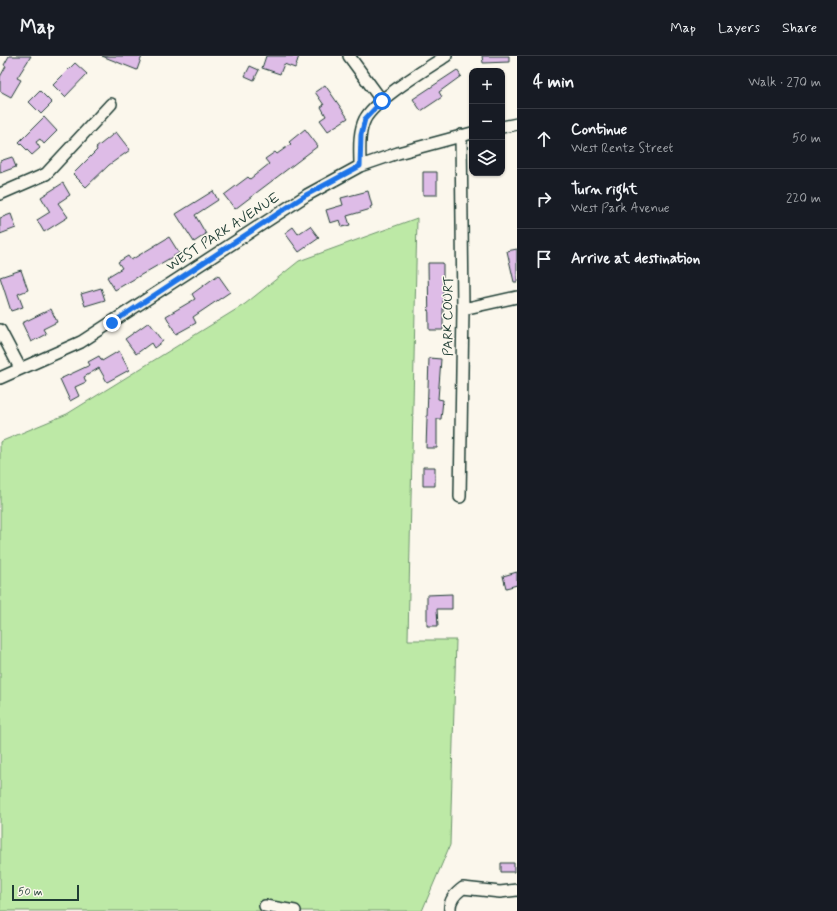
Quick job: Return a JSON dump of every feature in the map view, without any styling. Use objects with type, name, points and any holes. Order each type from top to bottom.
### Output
[{"type":"street","points":[[349,56],[382,101]]},
{"type":"street","points":[[360,166],[361,135],[365,119],[382,101],[446,56]]},
{"type":"street","points":[[0,194],[46,174],[111,104]]},
{"type":"street","points":[[505,126],[517,124]]},
{"type":"street","name":"WEST PARK AVENUE","points":[[0,378],[81,342],[306,195],[360,166],[467,134]]},
{"type":"street","name":"PARK COURT","points":[[460,497],[467,134]]},
{"type":"street","points":[[464,309],[517,297]]},
{"type":"street","points":[[0,330],[20,368]]},
{"type":"street","points":[[450,911],[449,905],[455,893],[463,888],[500,892],[517,890]]},
{"type":"street","points":[[265,906],[295,911]]},
{"type":"green space","points":[[417,218],[408,640],[456,640],[450,845],[422,911],[0,911],[0,442],[67,414],[245,304],[299,261]]},
{"type":"building","points":[[9,56],[31,56],[17,78],[21,80],[11,97],[0,91],[0,77]]},
{"type":"building","points":[[102,56],[142,56],[137,70]]},
{"type":"building","points":[[266,56],[299,56],[295,68],[284,64],[280,74],[262,68]]},
{"type":"building","points":[[482,56],[509,56],[509,62],[483,63]]},
{"type":"building","points":[[75,63],[87,74],[65,97],[53,85]]},
{"type":"building","points":[[250,66],[259,70],[254,80],[245,76]]},
{"type":"building","points":[[457,70],[461,76],[439,92],[442,97],[421,111],[413,99]]},
{"type":"building","points":[[325,85],[348,118],[328,131],[320,120],[326,116],[321,107],[324,105],[315,92]]},
{"type":"building","points":[[40,91],[52,103],[41,114],[29,102]]},
{"type":"building","points":[[44,117],[57,131],[44,144],[40,139],[36,142],[40,148],[32,155],[19,142]]},
{"type":"building","points":[[305,129],[318,146],[235,209],[224,195],[248,177],[250,179],[269,164],[265,159],[275,152],[277,154],[291,144],[289,142]]},
{"type":"building","points":[[116,132],[130,150],[109,165],[86,187],[73,174],[97,150],[96,148]]},
{"type":"building","points":[[12,157],[16,167],[0,173],[0,161]]},
{"type":"building","points":[[423,172],[437,172],[437,195],[423,195]]},
{"type":"building","points":[[63,183],[70,195],[58,203],[68,217],[44,232],[37,220],[50,212],[41,197]]},
{"type":"building","points":[[213,191],[218,200],[195,215],[206,234],[194,242],[176,214]]},
{"type":"building","points":[[368,191],[372,206],[370,207],[371,209],[347,216],[350,225],[342,227],[340,220],[330,223],[326,210],[343,205],[341,198]]},
{"type":"building","points":[[11,214],[16,228],[0,234],[0,218]]},
{"type":"building","points":[[310,226],[319,238],[299,252],[285,233],[293,227],[298,234]]},
{"type":"building","points":[[169,237],[179,253],[115,290],[107,277],[122,268],[118,262],[128,256],[131,260]]},
{"type":"building","points":[[517,249],[517,282],[514,282],[507,251]]},
{"type":"building","points":[[428,263],[443,263],[443,330],[429,330]]},
{"type":"building","points":[[21,270],[28,290],[18,294],[23,307],[11,311],[0,277]]},
{"type":"building","points":[[218,275],[230,292],[193,317],[196,323],[176,334],[166,316],[195,299],[192,294]]},
{"type":"building","points":[[101,288],[105,300],[85,306],[81,294]]},
{"type":"building","points":[[51,309],[57,322],[43,329],[46,334],[31,342],[22,323]]},
{"type":"building","points":[[149,322],[163,341],[154,348],[151,343],[136,354],[125,339]]},
{"type":"building","points":[[119,351],[129,370],[107,382],[99,368],[84,377],[86,382],[75,387],[79,396],[70,401],[60,379],[90,365],[88,362],[99,356],[102,361]]},
{"type":"building","points":[[429,358],[441,359],[438,399],[443,400],[441,419],[437,419],[437,448],[426,448]]},
{"type":"building","points":[[423,467],[435,467],[435,486],[423,486]]},
{"type":"building","points":[[517,572],[517,585],[506,588],[503,576]]},
{"type":"building","points":[[452,594],[452,609],[437,609],[438,626],[427,626],[427,595]]},
{"type":"building","points":[[501,863],[514,863],[514,872],[501,872]]},
{"type":"route","points":[[112,323],[306,195],[360,166],[361,135],[365,119],[382,101]]}]
